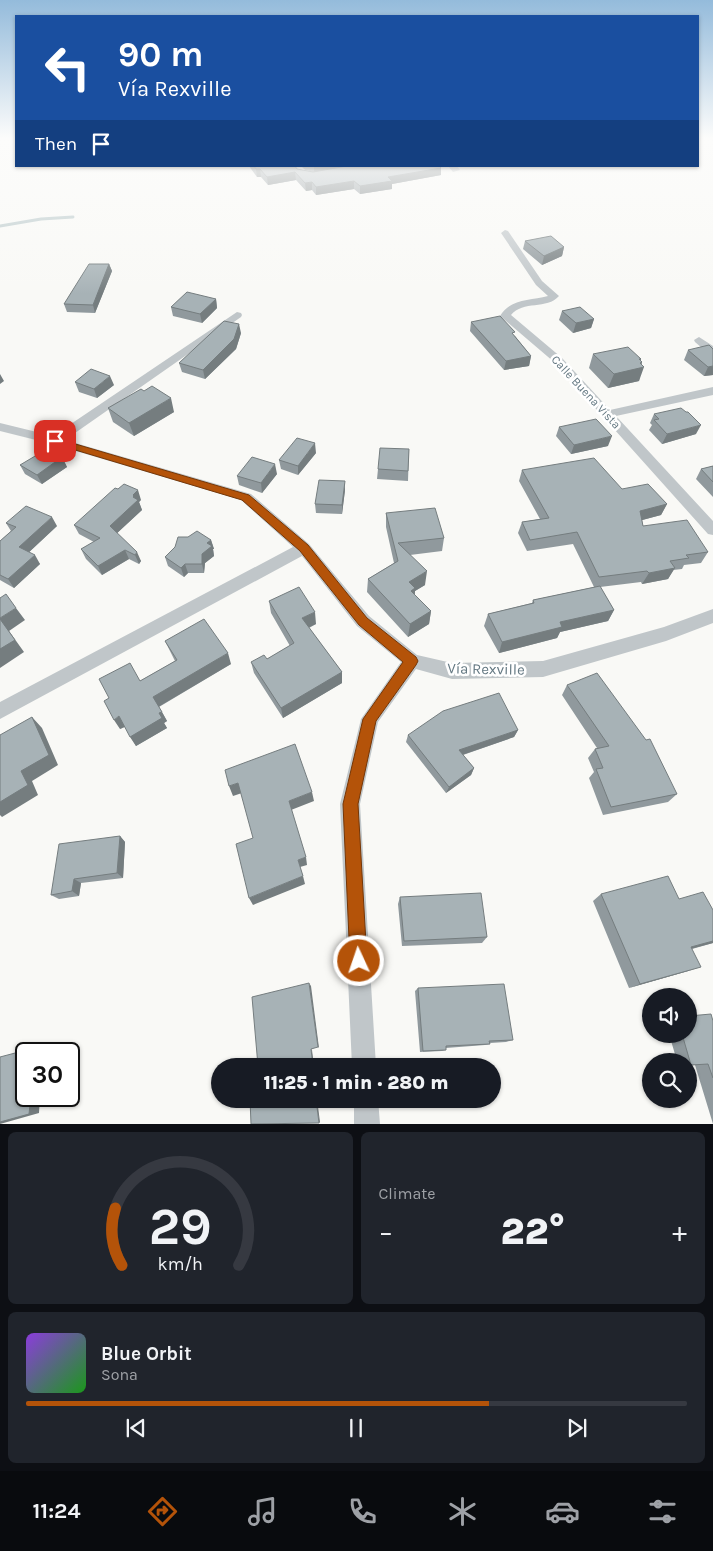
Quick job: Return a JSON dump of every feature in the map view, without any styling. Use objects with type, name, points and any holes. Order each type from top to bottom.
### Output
[{"type":"street","name":"Calle Buena Vista","points":[[505,233],[540,283],[554,296],[550,299],[515,306],[507,311],[505,316],[558,360],[713,530]]},
{"type":"street","points":[[55,441],[237,315]]},
{"type":"street","points":[[699,340],[713,352]]},
{"type":"street","points":[[607,414],[713,391]]},
{"type":"street","name":"Vía Rexville","points":[[0,427],[55,441],[246,497],[304,548],[363,621],[412,661],[452,671],[543,670],[666,634],[713,616]]},
{"type":"street","points":[[0,711],[304,548]]},
{"type":"street","points":[[364,1058],[350,804],[370,719],[412,661]]},
{"type":"street","points":[[366,1108],[367,1124]]},
{"type":"building","points":[[551,236],[564,247],[544,256],[525,241]]},
{"type":"building","points":[[89,264],[109,264],[93,305],[64,304]]},
{"type":"building","points":[[187,292],[216,299],[200,314],[171,307]]},
{"type":"building","points":[[580,307],[594,319],[576,323],[562,311]]},
{"type":"building","points":[[500,316],[515,332],[512,333],[531,356],[506,361],[471,322]]},
{"type":"building","points":[[224,321],[239,324],[234,339],[203,370],[179,363]]},
{"type":"building","points":[[709,345],[713,349],[713,366],[708,367],[688,350]]},
{"type":"building","points":[[628,347],[641,359],[639,359],[642,362],[640,363],[644,367],[614,374],[593,354]]},
{"type":"building","points":[[91,369],[110,376],[94,389],[75,382]]},
{"type":"building","points":[[152,386],[171,398],[129,423],[108,408],[141,389],[144,391]]},
{"type":"building","points":[[681,408],[701,425],[667,434],[654,420],[659,419],[654,414]]},
{"type":"building","points":[[596,419],[612,436],[574,445],[559,427]]},
{"type":"building","points":[[297,438],[315,443],[298,466],[279,460]]},
{"type":"building","points":[[380,448],[409,449],[408,471],[378,469]]},
{"type":"building","points":[[47,449],[62,457],[37,475],[20,465]]},
{"type":"building","points":[[252,457],[275,464],[261,483],[237,476]]},
{"type":"building","points":[[594,458],[622,489],[648,484],[667,504],[640,511],[643,526],[687,520],[708,552],[686,555],[689,558],[670,561],[675,568],[649,573],[647,571],[599,577],[577,532],[530,540],[522,522],[549,518],[522,470]]},
{"type":"building","points":[[713,466],[713,482],[701,469]]},
{"type":"building","points":[[319,480],[345,481],[342,505],[315,504]]},
{"type":"building","points":[[124,484],[138,490],[133,497],[138,500],[110,526],[137,552],[135,555],[125,550],[98,566],[81,549],[100,538],[74,525],[115,488],[118,489]]},
{"type":"building","points":[[26,506],[52,517],[19,547],[35,555],[8,579],[0,575],[0,541],[16,527],[6,523]]},
{"type":"building","points":[[435,508],[444,538],[398,543],[427,571],[409,582],[415,588],[411,591],[431,611],[410,624],[368,579],[398,561],[386,513]]},
{"type":"building","points":[[197,531],[211,540],[207,543],[212,546],[202,554],[202,564],[185,564],[181,568],[165,557],[175,547],[178,537],[188,537]]},
{"type":"building","points":[[600,586],[614,610],[560,622],[562,627],[502,642],[488,614],[534,603],[533,600]]},
{"type":"building","points":[[299,587],[315,612],[302,618],[342,672],[281,708],[251,662],[264,655],[267,659],[294,643],[269,601]]},
{"type":"building","points":[[6,594],[16,608],[0,618],[0,598]]},
{"type":"building","points":[[0,619],[15,640],[0,649]]},
{"type":"building","points":[[204,619],[228,653],[153,697],[162,712],[159,713],[162,718],[130,737],[119,716],[114,720],[104,701],[109,698],[99,679],[130,663],[140,681],[177,660],[165,641]]},
{"type":"building","points":[[597,673],[646,740],[650,739],[677,794],[611,807],[596,769],[603,768],[595,749],[609,746],[567,685]]},
{"type":"building","points":[[499,693],[518,730],[459,750],[474,768],[449,787],[408,735],[443,711]]},
{"type":"building","points":[[32,717],[49,755],[21,771],[28,785],[0,802],[0,735]]},
{"type":"building","points":[[295,744],[312,792],[289,801],[306,857],[298,860],[303,876],[249,898],[236,844],[253,838],[238,783],[229,786],[225,770]]},
{"type":"building","points":[[120,836],[117,873],[74,879],[72,891],[51,895],[59,844]]},
{"type":"building","points":[[668,876],[679,899],[703,892],[713,910],[713,941],[691,947],[701,967],[640,984],[601,894]]},
{"type":"building","points":[[481,893],[487,937],[404,941],[400,897]]},
{"type":"building","points":[[309,983],[318,1047],[311,1049],[312,1058],[257,1058],[252,997]]},
{"type":"building","points":[[504,984],[513,1040],[489,1041],[490,1044],[446,1046],[446,1050],[423,1051],[418,988]]},
{"type":"building","points":[[711,1014],[713,1021],[713,1078],[708,1064],[697,1065],[697,1053],[688,1053],[685,1043],[697,1043],[697,1015]]},
{"type":"building","points":[[15,1053],[15,1107],[30,1107],[29,1114],[0,1122],[0,1057]]},
{"type":"building","points":[[250,1108],[317,1108],[319,1123],[251,1124]]},
{"type":"waterway","points":[[0,226],[41,219],[73,217]]},
{"type":"route","points":[[55,441],[246,497],[304,548],[363,621],[412,661],[370,719],[350,804],[359,961]]}]
